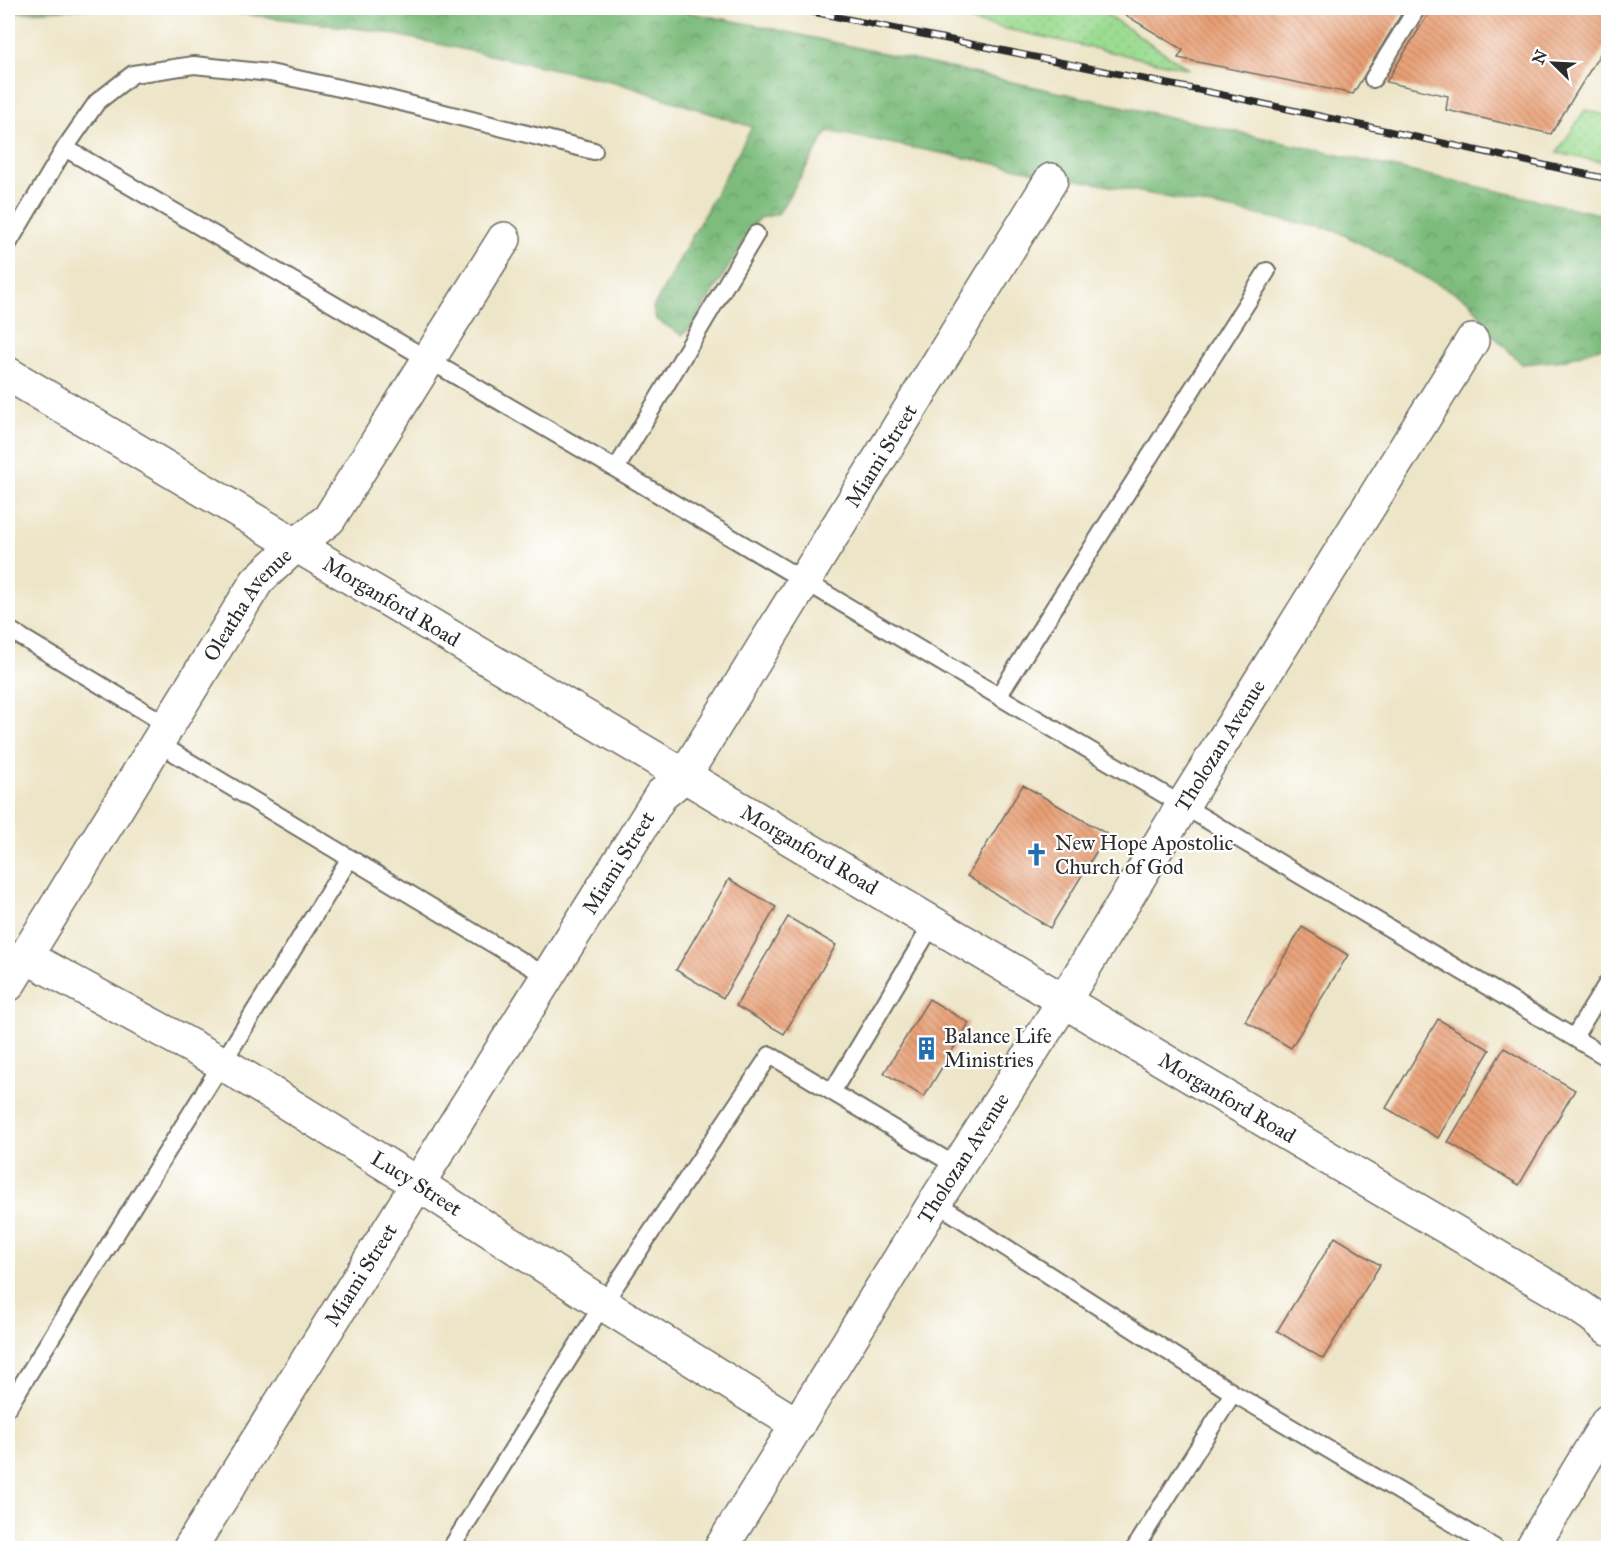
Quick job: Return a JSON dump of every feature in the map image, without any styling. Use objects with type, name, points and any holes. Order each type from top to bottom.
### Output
[{"type":"street","name":"Miami Street","points":[[190,1548],[661,795],[684,776],[1051,180]]},
{"type":"street","name":"Oleatha Avenue","points":[[8,985],[257,581],[328,519],[504,239]]},
{"type":"street","name":"Tholozan Avenue","points":[[721,1548],[935,1202],[1064,1001],[1183,805],[1472,341]]},
{"type":"street","name":"Morganford Road","points":[[8,374],[1559,1293],[1608,1328]]},
{"type":"street","name":"Lucy Street","points":[[26,956],[222,1063],[418,1184],[603,1304],[798,1425]]},
{"type":"street","points":[[1532,1548],[1608,1421]]},
{"type":"lane","points":[[1373,79],[1417,8]]},
{"type":"lane","points":[[8,244],[65,148],[97,102],[134,74],[194,65],[270,73],[381,97],[594,151]]},
{"type":"lane","points":[[65,148],[616,469],[1608,1058]]},
{"type":"lane","points":[[616,469],[756,234]]},
{"type":"lane","points":[[999,695],[1267,271]]},
{"type":"lane","points":[[8,629],[350,858],[548,977]]},
{"type":"lane","points":[[8,1407],[350,858]]},
{"type":"lane","points":[[832,1092],[933,923]]},
{"type":"lane","points":[[1574,1037],[1608,982]]},
{"type":"lane","points":[[451,1548],[603,1304],[770,1055],[958,1167]]},
{"type":"lane","points":[[935,1202],[1233,1393],[1496,1548]]},
{"type":"lane","points":[[1135,1548],[1233,1393]]},
{"type":"green space","points":[[8,8],[98,8],[8,13]]},
{"type":"green space","points":[[195,8],[666,8],[760,26],[1608,216],[1608,345],[1563,360],[1522,364],[1492,334],[1470,301],[1335,230],[828,131],[778,214],[759,218],[691,327],[682,335],[656,319],[653,308],[752,127],[615,82],[378,31]]},
{"type":"green space","points":[[909,8],[992,8],[988,12],[957,18]]},
{"type":"green space","points":[[992,8],[1097,8],[1189,69],[957,18],[988,12]]},
{"type":"green space","points":[[1585,110],[1608,116],[1608,163],[1557,153]]},
{"type":"building","points":[[1114,8],[1405,8],[1353,94],[1178,58],[1183,50]]},
{"type":"building","points":[[1432,8],[1608,8],[1608,41],[1551,134],[1446,110],[1448,96],[1386,82]]},
{"type":"building","name":"New Hope Apostolic Church of God","points":[[1023,785],[1107,834],[1050,928],[967,876]]},
{"type":"building","points":[[729,879],[776,907],[723,998],[676,970]]},
{"type":"building","points":[[788,917],[836,945],[784,1034],[736,1006]]},
{"type":"building","points":[[1302,927],[1348,955],[1291,1048],[1245,1021]]},
{"type":"building","name":"Balance Life Ministries","points":[[929,999],[969,1023],[924,1097],[884,1073]]},
{"type":"building","points":[[1438,1019],[1490,1050],[1438,1138],[1386,1108]]},
{"type":"building","points":[[1504,1048],[1575,1090],[1519,1185],[1448,1142]]},
{"type":"building","points":[[1335,1237],[1380,1265],[1323,1359],[1277,1331]]},
{"type":"railway","points":[[793,8],[1228,96],[1608,179]]},
{"type":"place","name":"New Hope Apostolic Church of God","points":[[1037,855]]},
{"type":"place","name":"Balance Life Ministries","points":[[926,1048]]}]
